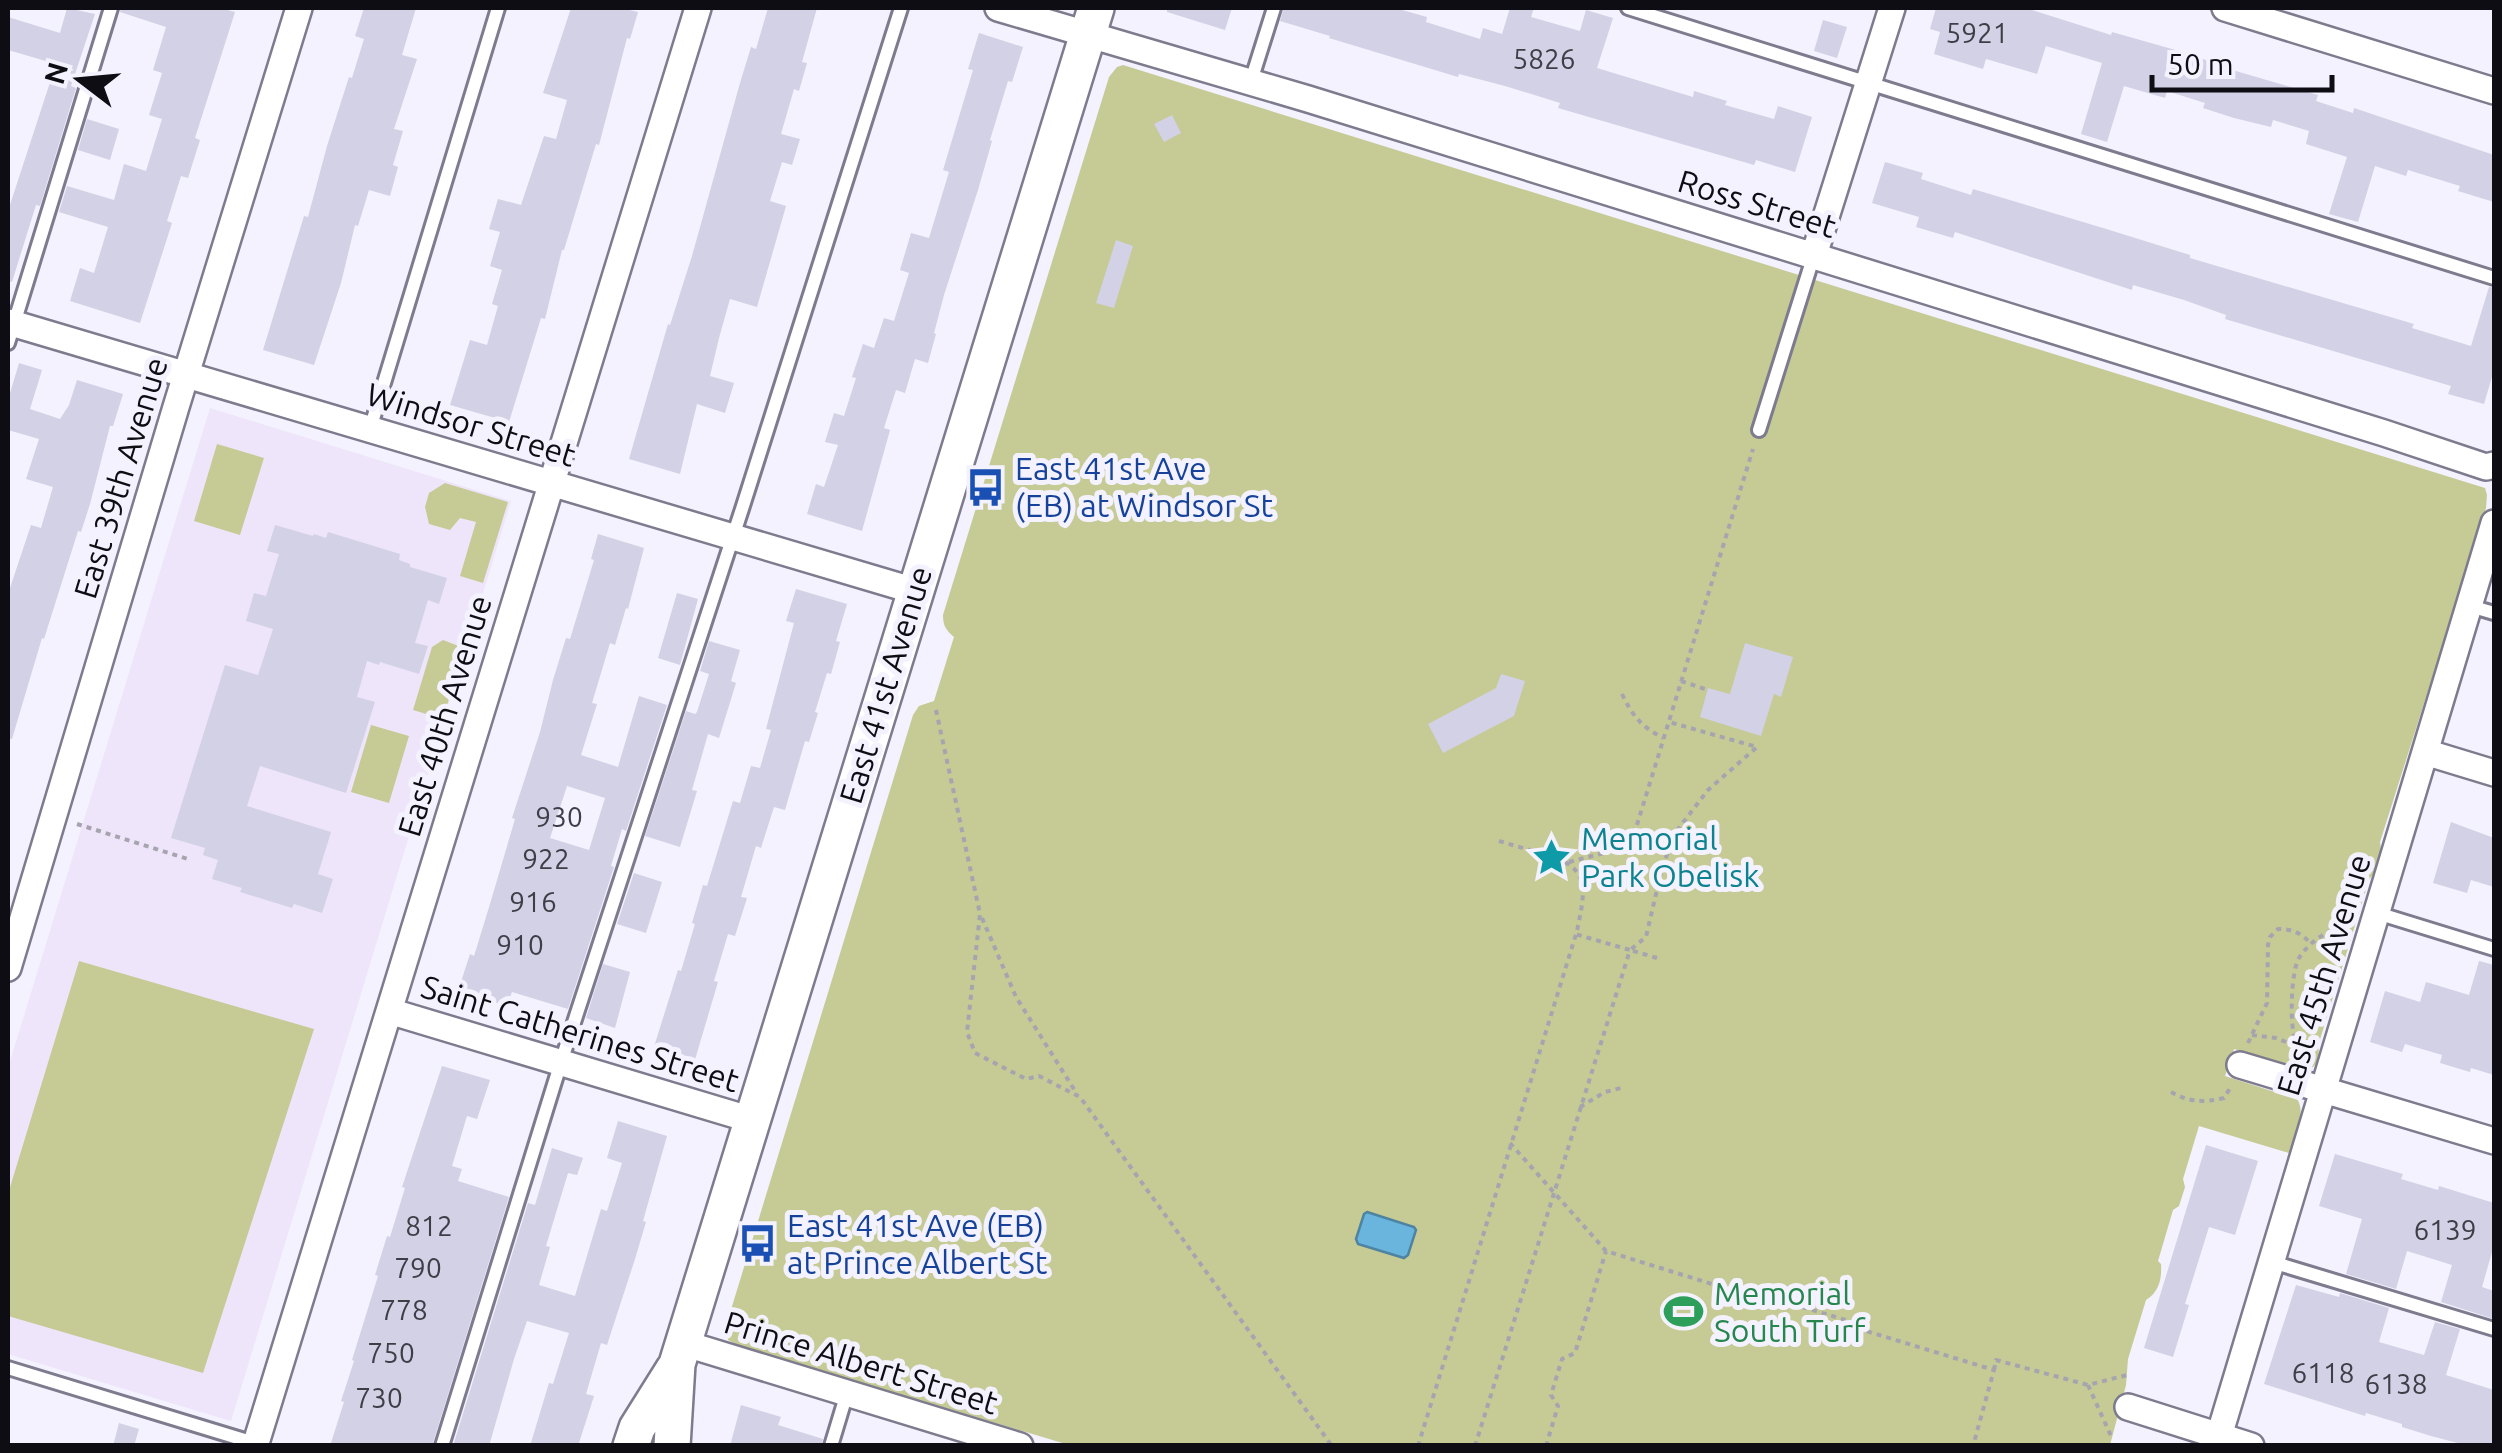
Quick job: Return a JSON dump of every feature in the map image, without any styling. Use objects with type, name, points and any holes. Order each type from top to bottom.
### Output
[{"type":"main road","name":"East 41st Avenue","points":[[672,1446],[680,1353],[1092,20]]},
{"type":"main road","name":"East 41st Avenue","points":[[631,1446],[637,1428],[680,1353]]},
{"type":"street","name":"East 39th Avenue","points":[[8,968],[299,8]]},
{"type":"street","name":"East 40th Avenue","points":[[259,1444],[698,8]]},
{"type":"street","name":"Ross Street","points":[[998,8],[1092,20],[1250,81],[2486,467],[2494,465]]},
{"type":"street","points":[[1814,256],[1892,8]]},
{"type":"street","points":[[2224,8],[2494,91]]},
{"type":"street","name":"Windsor Street","points":[[10,329],[186,374],[915,591]]},
{"type":"street","name":"East 45th Avenue","points":[[2218,1440],[2324,1090],[2365,917],[2482,609],[2494,524]]},
{"type":"street","points":[[2426,752],[2494,773]]},
{"type":"street","name":"Saint Catherines Street","points":[[390,1011],[752,1120]]},
{"type":"street","points":[[2240,1065],[2494,1140]]},
{"type":"street","name":"Prince Albert Street","points":[[680,1353],[848,1393],[1020,1446]]},
{"type":"street","points":[[2128,1407],[2218,1440],[2251,1446]]},
{"type":"lane","points":[[10,329],[110,8]]},
{"type":"lane","points":[[370,429],[498,8]]},
{"type":"lane","points":[[442,1446],[901,8]]},
{"type":"lane","points":[[1250,81],[1274,8]]},
{"type":"lane","points":[[1628,8],[2494,278]]},
{"type":"lane","points":[[1758,430],[1814,256]]},
{"type":"lane","points":[[2365,917],[2494,949]]},
{"type":"lane","points":[[2272,1262],[2494,1329]]},
{"type":"lane","points":[[8,1368],[259,1444]]},
{"type":"lane","points":[[832,1446],[848,1393]]},
{"type":"path","points":[[1499,841],[1543,854],[1540,860],[1553,864],[1555,858],[1569,862],[1604,854],[1636,828],[1758,430]]},
{"type":"path","points":[[1681,682],[1705,689]]},
{"type":"path","points":[[1622,694],[1647,730],[1664,738]]},
{"type":"path","points":[[936,710],[980,914],[1016,997],[1080,1097],[1332,1446]]},
{"type":"path","points":[[1475,1446],[1630,950],[1646,937],[1662,868],[1675,833],[1708,790],[1757,747],[1668,722]]},
{"type":"path","points":[[76,824],[191,860]]},
{"type":"path","points":[[1418,1446],[1511,1131],[1575,934],[1583,899],[1581,875],[1569,862]]},
{"type":"path","points":[[980,914],[967,1032],[975,1053],[1026,1079],[1038,1076],[1080,1097]]},
{"type":"path","points":[[2297,1046],[2294,967],[2320,936],[2365,917]]},
{"type":"path","points":[[2171,1092],[2200,1102],[2224,1098],[2267,1003],[2270,937],[2286,929],[2304,936],[2311,944]]},
{"type":"path","points":[[1575,934],[1657,958]]},
{"type":"path","points":[[1544,1012],[1550,1014]]},
{"type":"path","points":[[2252,1035],[2276,1038],[2311,1056]]},
{"type":"path","points":[[1580,1107],[1604,1092],[1625,1087]]},
{"type":"path","points":[[1510,1143],[1606,1250],[1731,1290],[1739,1288],[1859,1324],[1866,1331],[1994,1370]]},
{"type":"path","points":[[1546,1446],[1558,1406],[1552,1395],[1562,1359],[1575,1353],[1606,1250]]},
{"type":"path","points":[[1973,1446],[1996,1360],[2088,1385],[2127,1375]]},
{"type":"path","points":[[2088,1385],[2111,1436]]},
{"type":"shaded area","points":[[210,408],[511,501],[231,1421],[8,1354],[8,1068]]},
{"type":"green space","points":[[1123,65],[2485,488],[2486,508],[2380,842],[2379,862],[2369,880],[2318,1046],[2318,1060],[2314,1067],[2300,1070],[2234,1049],[2225,1076],[2297,1099],[2300,1118],[2289,1153],[2199,1126],[2183,1179],[2185,1187],[2179,1206],[2173,1210],[2158,1261],[2159,1285],[2146,1300],[2128,1359],[2126,1385],[2110,1445],[1069,1445],[728,1340],[726,1326],[913,715],[919,706],[934,701],[954,637],[945,628],[943,615],[1109,77]]},
{"type":"green space","points":[[217,444],[264,458],[240,535],[194,521]]},
{"type":"green space","points":[[445,483],[508,502],[483,583],[460,576],[476,522],[460,518],[450,530],[429,524],[425,507],[429,493]]},
{"type":"green space","points":[[443,640],[464,648],[443,719],[413,710],[432,647]]},
{"type":"green space","points":[[371,725],[409,736],[389,803],[351,792]]},
{"type":"green space","points":[[79,961],[314,1029],[203,1373],[8,1316],[8,1194]]},
{"type":"water","points":[[1367,1212],[1414,1227],[1408,1255],[1404,1258],[1358,1244],[1356,1239]]},
{"type":"building","points":[[67,8],[95,14],[71,86],[76,88],[40,206],[36,205],[12,282],[8,281],[8,211],[56,64],[8,50],[8,17],[60,33]]},
{"type":"building","points":[[121,8],[220,8],[235,12],[195,138],[200,140],[188,178],[181,176],[167,221],[172,223],[140,323],[70,301],[80,268],[94,273],[108,227],[59,212],[67,186],[114,200],[124,164],[146,171],[162,119],[149,115],[162,73],[153,70],[166,27],[120,12]]},
{"type":"building","points":[[364,8],[416,8],[402,55],[417,59],[394,129],[403,131],[393,165],[398,167],[390,196],[369,190],[314,365],[263,350],[364,39],[355,36]]},
{"type":"building","points":[[571,8],[638,12],[630,39],[627,38],[599,145],[596,144],[562,250],[545,319],[541,318],[509,422],[450,405],[470,340],[487,345],[498,306],[492,304],[502,270],[490,266],[500,232],[489,229],[498,199],[521,205],[544,136],[556,139],[567,100],[543,93]]},
{"type":"building","points":[[768,8],[817,8],[802,62],[807,63],[799,91],[794,89],[781,134],[800,139],[792,165],[782,162],[770,201],[786,206],[757,307],[730,299],[719,338],[710,376],[734,383],[725,413],[697,404],[680,474],[629,459],[751,47],[756,49]]},
{"type":"building","points":[[1167,8],[1232,8],[1225,30],[1167,12]]},
{"type":"building","points":[[1284,8],[1395,8],[1480,39],[1483,28],[1502,34],[1510,8],[1534,8],[1531,17],[1580,31],[1586,10],[1613,18],[1597,68],[1693,97],[1694,91],[1774,119],[1778,106],[1812,117],[1795,172],[1756,160],[1754,165],[1558,108],[1560,103],[1505,86],[1459,74],[1458,77],[1329,38],[1280,21]]},
{"type":"building","points":[[1936,8],[2026,8],[2179,51],[2318,95],[2316,101],[2353,113],[2354,108],[2494,155],[2494,202],[2458,191],[2460,186],[2408,170],[2406,176],[2375,166],[2358,222],[2329,214],[2347,157],[2306,144],[2309,131],[2273,120],[2271,127],[2234,118],[2203,108],[2205,103],[2167,91],[2165,98],[2124,86],[2107,142],[2081,134],[2102,63],[2046,46],[2037,74],[1986,59],[1983,69],[1934,54],[1940,32],[1930,29]]},
{"type":"building","points":[[1823,20],[1847,27],[1837,58],[1814,51]]},
{"type":"building","points":[[979,33],[1023,47],[990,140],[928,363],[915,359],[905,393],[896,390],[884,428],[890,430],[862,531],[807,514],[816,484],[824,487],[838,445],[825,442],[834,413],[844,416],[863,344],[874,348],[884,318],[894,321],[909,273],[900,270],[911,233],[929,238],[949,172],[943,170],[973,70],[968,69]]},
{"type":"building","points":[[1172,115],[1181,133],[1164,142],[1154,124]]},
{"type":"building","points":[[87,119],[119,129],[110,160],[78,150]]},
{"type":"building","points":[[1885,162],[1923,173],[1921,179],[1971,195],[1973,189],[2103,228],[2190,258],[2414,324],[2412,328],[2471,346],[2489,287],[2494,288],[2494,370],[2484,404],[2448,394],[2451,386],[2225,319],[2226,315],[2184,300],[2133,285],[2132,290],[1955,232],[1953,238],[1916,227],[1919,217],[1872,203]]},
{"type":"building","points":[[1116,240],[1133,246],[1114,308],[1096,303]]},
{"type":"building","points":[[19,363],[42,370],[30,409],[60,419],[77,380],[123,394],[12,739],[8,738],[8,594],[31,525],[41,528],[53,487],[26,479],[39,439],[8,430],[8,400]]},
{"type":"building","points":[[275,525],[326,538],[328,532],[400,554],[399,560],[410,567],[447,578],[439,604],[428,600],[415,643],[428,646],[419,674],[367,661],[357,697],[375,702],[346,793],[260,766],[247,806],[331,832],[318,874],[333,879],[322,913],[240,892],[242,888],[212,879],[218,860],[203,855],[205,848],[171,838],[225,665],[258,675],[273,629],[246,621],[254,593],[266,596],[279,554],[267,551]]},
{"type":"building","points":[[598,534],[644,548],[628,609],[615,645],[610,643],[581,755],[618,767],[639,696],[667,705],[626,831],[622,829],[611,866],[614,867],[568,1009],[512,992],[507,1006],[458,991],[470,954],[474,956],[553,680],[594,560],[591,559]],"holes":[[[567,786],[605,798],[589,850],[550,838]]]},
{"type":"building","points":[[796,589],[847,604],[836,641],[840,642],[785,810],[774,807],[761,848],[756,846],[741,897],[747,898],[735,936],[728,934],[694,1063],[653,1050],[733,801],[740,803],[751,766],[760,768],[771,730],[766,729],[794,623],[786,621]]},
{"type":"building","points":[[677,593],[698,599],[680,665],[658,658]]},
{"type":"building","points":[[709,641],[740,650],[731,681],[736,683],[719,738],[708,734],[692,790],[697,791],[680,847],[645,836],[686,711],[697,712],[709,674],[700,671]]},
{"type":"building","points":[[1745,643],[1793,657],[1781,697],[1774,694],[1761,736],[1700,717],[1708,688],[1730,694]]},
{"type":"building","points":[[1501,674],[1525,681],[1514,716],[1443,753],[1428,724],[1496,688]]},
{"type":"building","points":[[2451,822],[2494,838],[2494,887],[2471,880],[2467,893],[2433,883]]},
{"type":"building","points":[[634,873],[662,882],[646,933],[617,924]]},
{"type":"building","points":[[2479,961],[2494,965],[2494,1075],[2440,1063],[2442,1055],[2405,1044],[2402,1052],[2370,1042],[2385,991],[2420,1002],[2426,982],[2469,995]]},
{"type":"building","points":[[603,964],[630,972],[615,1028],[586,1018]]},
{"type":"building","points":[[442,1066],[490,1080],[477,1119],[467,1116],[452,1166],[462,1169],[458,1181],[509,1197],[432,1446],[330,1446],[378,1276],[375,1275]]},
{"type":"building","points":[[618,1121],[667,1136],[635,1259],[607,1345],[601,1343],[586,1394],[594,1396],[578,1446],[530,1446],[569,1333],[527,1321],[489,1446],[453,1446],[528,1203],[535,1205],[552,1148],[583,1158],[577,1175],[568,1173],[539,1285],[575,1296],[601,1209],[607,1211],[622,1163],[607,1158]]},
{"type":"building","points":[[2206,1145],[2258,1161],[2235,1235],[2209,1227],[2173,1357],[2144,1348]]},
{"type":"building","points":[[2335,1154],[2403,1174],[2401,1179],[2494,1203],[2494,1245],[2482,1287],[2494,1291],[2494,1319],[2441,1302],[2452,1265],[2407,1251],[2396,1289],[2346,1274],[2362,1219],[2319,1206]]},
{"type":"building","points":[[2296,1285],[2389,1308],[2379,1342],[2424,1355],[2435,1322],[2460,1329],[2446,1375],[2494,1390],[2494,1446],[2469,1446],[2431,1436],[2264,1384]]},
{"type":"building","points":[[741,1405],[781,1417],[778,1425],[823,1439],[821,1446],[730,1446]]},
{"type":"building","points":[[119,1423],[139,1429],[134,1446],[113,1446]]},
{"type":"place","name":"East 41st Ave (EB) at Windsor St","points":[[985,487]]},
{"type":"place","name":"Memorial Park Obelisk","points":[[1551,857]]},
{"type":"place","name":"East 41st Ave (EB) at Prince Albert St","points":[[757,1244]]},
{"type":"place","name":"Memorial South Turf","points":[[1684,1312]]}]
